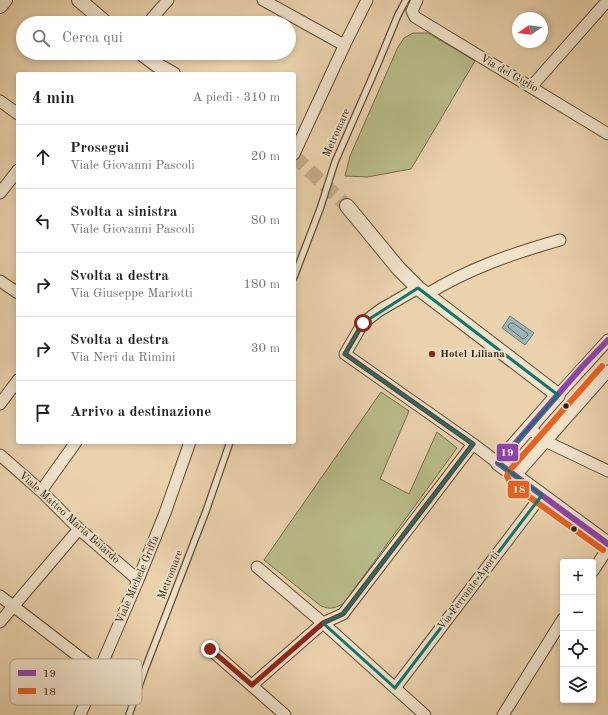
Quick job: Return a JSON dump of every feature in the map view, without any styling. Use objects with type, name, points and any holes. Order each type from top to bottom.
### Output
[{"type":"street","points":[[0,6],[5,0]]},
{"type":"street","points":[[79,0],[98,16]]},
{"type":"street","points":[[154,16],[168,0]]},
{"type":"street","points":[[263,0],[292,16]]},
{"type":"street","points":[[296,150],[344,45],[367,0]]},
{"type":"street","name":"Via del Giglio","points":[[417,0],[412,11],[415,17],[429,27],[608,134]]},
{"type":"street","points":[[531,87],[605,1]]},
{"type":"street","points":[[296,18],[344,45]]},
{"type":"street","points":[[151,60],[169,72]]},
{"type":"street","points":[[0,101],[16,113]]},
{"type":"street","points":[[0,193],[16,173]]},
{"type":"street","points":[[348,206],[399,269],[422,292],[558,395]]},
{"type":"street","points":[[560,240],[513,254],[380,310],[363,323],[345,354],[473,444],[514,476],[608,544]]},
{"type":"street","points":[[0,281],[16,292]]},
{"type":"street","points":[[498,463],[608,340]]},
{"type":"street","points":[[514,476],[606,375]]},
{"type":"street","points":[[0,404],[16,383]]},
{"type":"street","points":[[529,428],[545,441],[608,471]]},
{"type":"street","points":[[40,491],[75,444]]},
{"type":"street","name":"Viale Michele Griffa","points":[[105,659],[165,513],[189,444]]},
{"type":"street","points":[[252,685],[323,623],[343,614],[473,444]]},
{"type":"street","name":"Viale Matteo Maria Boiardo","points":[[0,455],[79,529],[138,580]]},
{"type":"street","name":"Via Ferrante Aporti","points":[[395,688],[542,495]]},
{"type":"street","points":[[0,622],[79,529]]},
{"type":"street","points":[[596,566],[608,548]]},
{"type":"street","points":[[257,567],[323,623],[425,715]]},
{"type":"street","points":[[0,596],[82,659]]},
{"type":"street","points":[[503,715],[560,624]]},
{"type":"street","points":[[210,649],[285,715]]},
{"type":"street","name":"Viale Michele Griffa","points":[[80,715],[84,705]]},
{"type":"lane","name":"Metromare","points":[[296,272],[320,209],[335,162],[398,14],[406,0]]},
{"type":"lane","name":"Metromare","points":[[142,678],[206,511],[229,444]]},
{"type":"lane","name":"Metromare","points":[[129,715],[132,705]]},
{"type":"highlighted area","points":[[418,288],[558,395],[498,463],[542,495],[395,688],[323,623],[343,614],[473,444],[345,354],[363,323]]},
{"type":"green space","points":[[413,33],[428,33],[475,61],[411,169],[367,177],[345,176],[350,156],[398,47],[404,38]]},
{"type":"green space","points":[[381,392],[409,411],[380,479],[409,494],[437,432],[457,448],[344,603],[333,608],[327,608],[321,606],[264,560]]},
{"type":"water","points":[[510,316],[534,333],[525,345],[502,328]]},
{"type":"tunnel","points":[[296,158],[347,206]]},
{"type":"transit line","name":"19","points":[[608,340],[582,367],[498,463],[608,544]]},
{"type":"transit line","name":"18","points":[[602,366],[509,471],[507,476],[510,483],[603,550]]},
{"type":"place","name":"Hotel Liliana","points":[[432,354]]},
{"type":"route","points":[[210,649],[252,685],[323,623],[343,614],[473,444],[345,354],[363,323]]}]
